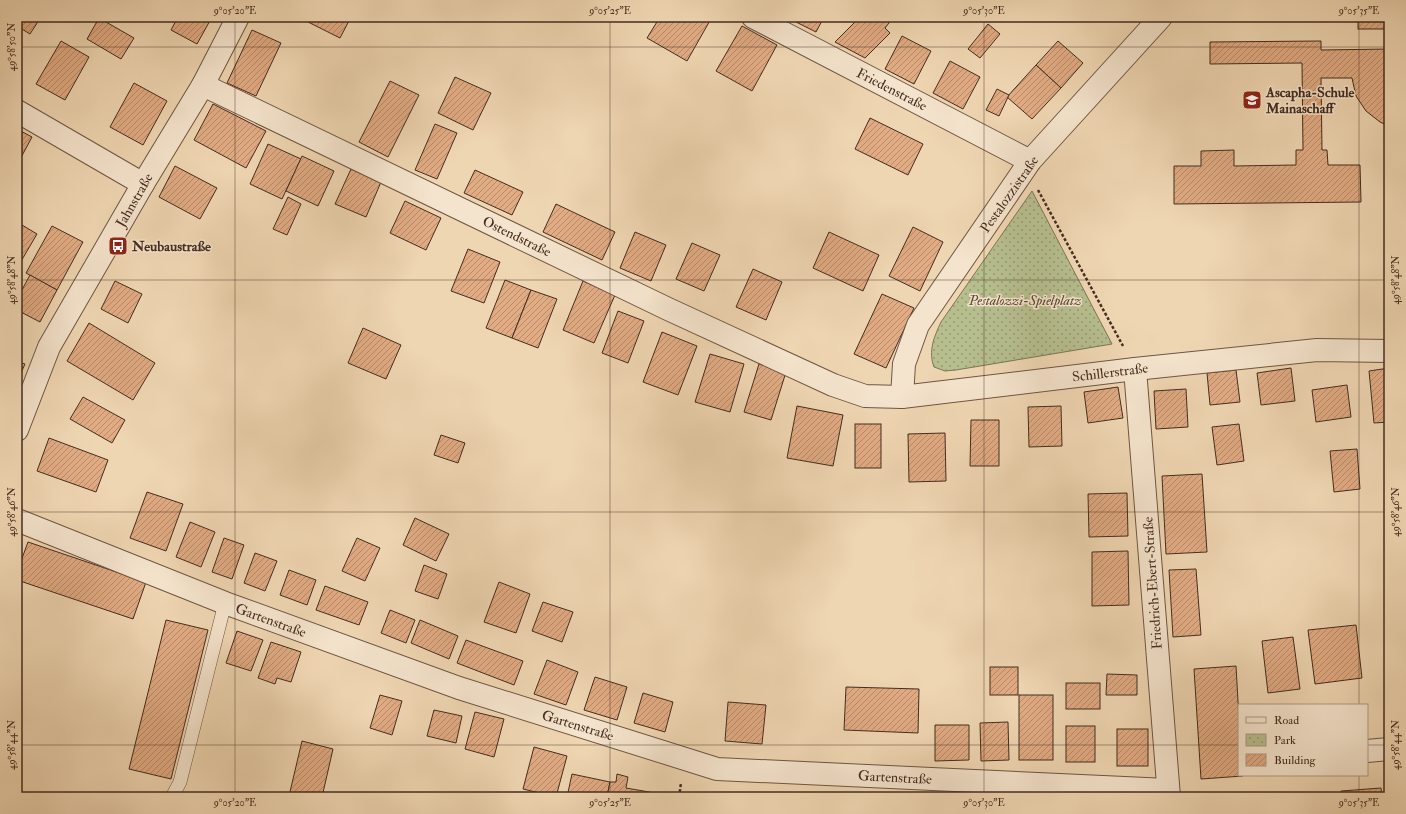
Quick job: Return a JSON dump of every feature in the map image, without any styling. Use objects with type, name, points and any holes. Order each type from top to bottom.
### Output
[{"type":"street","name":"Jahnstraße","points":[[17,430],[49,347],[143,184],[203,85],[238,17]]},
{"type":"street","name":"Friedenstraße","points":[[753,17],[1028,164]]},
{"type":"street","name":"Pestalozzistraße","points":[[902,397],[904,364],[918,325],[1028,164],[1162,17]]},
{"type":"street","name":"Ostendstraße","points":[[203,85],[668,309],[832,385]]},
{"type":"street","points":[[17,111],[143,184]]},
{"type":"street","name":"Schillerstraße","points":[[832,385],[865,396],[902,397],[1135,369],[1317,350],[1389,351]]},
{"type":"street","name":"Friedrich-Ebert-Straße","points":[[1135,369],[1168,794]]},
{"type":"street","name":"Gartenstraße","points":[[17,520],[225,603],[459,688],[717,769],[1168,794]]},
{"type":"street","points":[[1368,751],[1389,748]]},
{"type":"lane","points":[[172,797],[180,782],[225,603]]},
{"type":"path","points":[[1028,164],[1135,369]]},
{"type":"green space","name":"Pestalozzi-Spielplatz","points":[[1032,191],[1112,344],[956,370],[945,371],[934,367],[932,361],[932,350],[934,339],[941,322]]},
{"type":"building","points":[[17,17],[41,17],[30,34],[17,26]]},
{"type":"building","points":[[178,17],[212,17],[197,44],[171,30]]},
{"type":"building","points":[[303,17],[351,17],[340,38],[302,19]]},
{"type":"building","points":[[606,17],[615,17],[613,21]]},
{"type":"building","points":[[660,17],[712,17],[687,61],[647,38]]},
{"type":"building","points":[[786,17],[824,17],[816,32]]},
{"type":"building","points":[[860,17],[887,17],[889,19],[889,23],[885,28],[890,33],[865,58],[835,42]]},
{"type":"building","points":[[1358,17],[1389,17],[1389,29],[1358,29]]},
{"type":"building","points":[[99,18],[134,38],[121,59],[87,39]]},
{"type":"building","points":[[988,24],[1000,34],[980,58],[968,49]]},
{"type":"building","points":[[742,26],[777,45],[752,91],[716,71]]},
{"type":"building","points":[[252,30],[281,43],[256,96],[227,83]]},
{"type":"building","points":[[902,36],[931,51],[914,84],[885,69]]},
{"type":"building","points":[[61,41],[89,57],[65,100],[36,84]]},
{"type":"building","points":[[1058,41],[1083,63],[1061,88],[1036,65]]},
{"type":"building","points":[[1321,41],[1321,50],[1389,49],[1389,126],[1380,122],[1366,111],[1356,96],[1352,78],[1321,78],[1322,150],[1327,150],[1328,165],[1360,165],[1361,202],[1174,204],[1174,166],[1201,166],[1201,151],[1234,150],[1234,166],[1296,165],[1296,150],[1303,150],[1302,63],[1210,64],[1210,42]]},
{"type":"building","points":[[950,61],[980,77],[963,109],[933,93]]},
{"type":"building","points":[[1036,65],[1061,88],[1032,119],[1007,97]]},
{"type":"building","points":[[455,77],[491,93],[473,130],[438,113]]},
{"type":"building","points":[[390,81],[419,95],[388,157],[359,142]]},
{"type":"building","points":[[134,83],[167,101],[143,145],[110,127]]},
{"type":"building","points":[[997,89],[1009,95],[999,116],[986,110]]},
{"type":"building","points":[[213,104],[266,131],[246,168],[194,140]]},
{"type":"building","points":[[870,118],[923,144],[908,175],[855,149]]},
{"type":"building","points":[[435,124],[457,133],[437,179],[415,170]]},
{"type":"building","points":[[17,129],[32,137],[17,165]]},
{"type":"building","points":[[268,144],[301,159],[282,199],[250,184]]},
{"type":"building","points":[[302,156],[334,171],[318,206],[286,191]]},
{"type":"building","points":[[175,166],[217,188],[200,219],[159,197]]},
{"type":"building","points":[[351,169],[381,182],[366,217],[335,204]]},
{"type":"building","points":[[475,170],[523,192],[512,215],[464,193]]},
{"type":"building","points":[[288,197],[301,204],[287,235],[273,229]]},
{"type":"building","points":[[405,201],[441,218],[426,250],[390,233]]},
{"type":"building","points":[[556,204],[615,232],[602,260],[543,232]]},
{"type":"building","points":[[17,222],[37,234],[20,263],[17,262]]},
{"type":"building","points":[[52,226],[83,242],[57,290],[26,273]]},
{"type":"building","points":[[913,227],[943,242],[920,291],[889,276]]},
{"type":"building","points":[[635,232],[666,245],[651,281],[620,268]]},
{"type":"building","points":[[829,232],[879,255],[863,291],[813,268]]},
{"type":"building","points":[[692,243],[720,255],[704,291],[676,279]]},
{"type":"building","points":[[468,249],[500,262],[484,303],[451,291]]},
{"type":"building","points":[[753,269],[782,282],[766,320],[736,307]]},
{"type":"building","points":[[30,275],[57,290],[40,322],[17,310],[17,299]]},
{"type":"building","points":[[505,280],[531,290],[512,338],[486,328]]},
{"type":"building","points":[[115,281],[142,294],[128,323],[101,309]]},
{"type":"building","points":[[583,281],[615,295],[594,343],[563,330]]},
{"type":"building","points":[[531,290],[557,299],[538,348],[512,338]]},
{"type":"building","points":[[882,294],[914,308],[886,368],[854,354]]},
{"type":"building","points":[[618,311],[644,321],[628,363],[602,353]]},
{"type":"building","points":[[89,323],[155,363],[133,400],[67,361]]},
{"type":"building","points":[[363,328],[401,345],[386,379],[348,363]]},
{"type":"building","points":[[662,332],[697,346],[678,395],[643,382]]},
{"type":"building","points":[[710,354],[744,364],[730,412],[695,402]]},
{"type":"building","points":[[17,361],[25,364],[17,382]]},
{"type":"building","points":[[759,364],[786,372],[771,420],[744,412]]},
{"type":"building","points":[[1291,368],[1295,401],[1261,405],[1257,373]]},
{"type":"building","points":[[1389,368],[1389,422],[1374,423],[1369,371]]},
{"type":"building","points":[[1236,370],[1240,402],[1210,405],[1207,373]]},
{"type":"building","points":[[1347,385],[1351,417],[1316,422],[1312,390]]},
{"type":"building","points":[[1118,387],[1123,418],[1088,423],[1084,392]]},
{"type":"building","points":[[1186,389],[1188,427],[1156,429],[1154,391]]},
{"type":"building","points":[[83,397],[125,420],[112,443],[70,419]]},
{"type":"building","points":[[797,406],[843,415],[833,466],[787,458]]},
{"type":"building","points":[[1061,406],[1062,446],[1029,447],[1028,407]]},
{"type":"building","points":[[971,420],[999,420],[999,466],[970,466]]},
{"type":"building","points":[[855,424],[881,424],[881,468],[855,468]]},
{"type":"building","points":[[1239,424],[1244,461],[1217,465],[1212,427]]},
{"type":"building","points":[[945,433],[946,481],[909,482],[908,434]]},
{"type":"building","points":[[441,435],[465,443],[458,463],[434,455]]},
{"type":"building","points":[[49,438],[108,460],[96,492],[37,471]]},
{"type":"building","points":[[1357,449],[1360,489],[1334,492],[1330,451]]},
{"type":"building","points":[[1202,474],[1207,552],[1166,554],[1162,476]]},
{"type":"building","points":[[147,492],[183,504],[166,551],[130,538]]},
{"type":"building","points":[[1127,493],[1128,536],[1089,537],[1088,494]]},
{"type":"building","points":[[415,518],[449,534],[436,561],[403,545]]},
{"type":"building","points":[[190,522],[215,532],[201,567],[176,557]]},
{"type":"building","points":[[224,538],[244,545],[232,579],[212,572]]},
{"type":"building","points":[[357,538],[380,548],[365,581],[342,571]]},
{"type":"building","points":[[28,542],[146,582],[133,619],[17,580],[17,572]]},
{"type":"building","points":[[1128,551],[1129,605],[1092,606],[1092,552]]},
{"type":"building","points":[[255,553],[277,561],[265,591],[244,583]]},
{"type":"building","points":[[424,565],[447,574],[438,599],[415,591]]},
{"type":"building","points":[[1196,569],[1201,635],[1173,637],[1169,570]]},
{"type":"building","points":[[289,570],[316,580],[307,605],[280,595]]},
{"type":"building","points":[[499,582],[530,594],[516,633],[484,622]]},
{"type":"building","points":[[325,586],[368,602],[359,625],[316,610]]},
{"type":"building","points":[[543,602],[573,612],[562,642],[532,631]]},
{"type":"building","points":[[390,610],[415,620],[406,643],[381,633]]},
{"type":"building","points":[[166,620],[208,630],[171,779],[129,769]]},
{"type":"building","points":[[420,620],[458,636],[449,659],[411,643]]},
{"type":"building","points":[[1356,625],[1362,678],[1315,684],[1308,630]]},
{"type":"building","points":[[237,631],[263,640],[251,671],[226,663]]},
{"type":"building","points":[[1293,637],[1300,689],[1268,693],[1262,641]]},
{"type":"building","points":[[466,640],[523,661],[514,685],[457,663]]},
{"type":"building","points":[[271,642],[301,652],[291,682],[277,678],[275,684],[258,678]]},
{"type":"building","points":[[547,660],[578,672],[566,705],[534,694]]},
{"type":"building","points":[[1236,666],[1238,704],[1238,776],[1243,776],[1201,779],[1194,669]]},
{"type":"building","points":[[990,667],[1018,667],[1018,695],[990,695]]},
{"type":"building","points":[[1107,674],[1137,675],[1137,695],[1106,695]]},
{"type":"building","points":[[595,677],[627,687],[617,720],[584,710]]},
{"type":"building","points":[[1066,683],[1100,683],[1100,709],[1066,709]]},
{"type":"building","points":[[846,687],[919,689],[918,733],[844,730]]},
{"type":"building","points":[[643,693],[673,702],[665,732],[634,723]]},
{"type":"building","points":[[380,695],[402,701],[392,735],[370,728]]},
{"type":"building","points":[[1019,695],[1053,695],[1053,760],[1019,760]]},
{"type":"building","points":[[728,702],[766,705],[762,744],[725,741]]},
{"type":"building","points":[[434,710],[462,716],[456,743],[427,736]]},
{"type":"building","points":[[475,712],[504,719],[494,757],[465,749]]},
{"type":"building","points":[[1008,722],[1009,760],[981,761],[980,723]]},
{"type":"building","points":[[935,725],[969,725],[969,760],[935,761]]},
{"type":"building","points":[[1066,726],[1095,726],[1095,762],[1066,762]]},
{"type":"building","points":[[1117,729],[1148,729],[1148,766],[1117,766]]},
{"type":"building","points":[[302,741],[333,749],[322,797],[289,796]]},
{"type":"building","points":[[534,747],[567,756],[556,797],[523,789]]},
{"type":"building","points":[[572,774],[610,782],[607,797],[567,797]]},
{"type":"building","points":[[617,774],[628,777],[626,788],[655,793],[654,797],[607,797],[610,782],[616,782]]},
{"type":"building","points":[[1381,788],[1382,797],[1341,797],[1341,791]]},
{"type":"place","name":"Ascapha-Schule Mainaschaff","points":[[1252,100]]},
{"type":"place","name":"Neubaustraße","points":[[118,246]]}]
